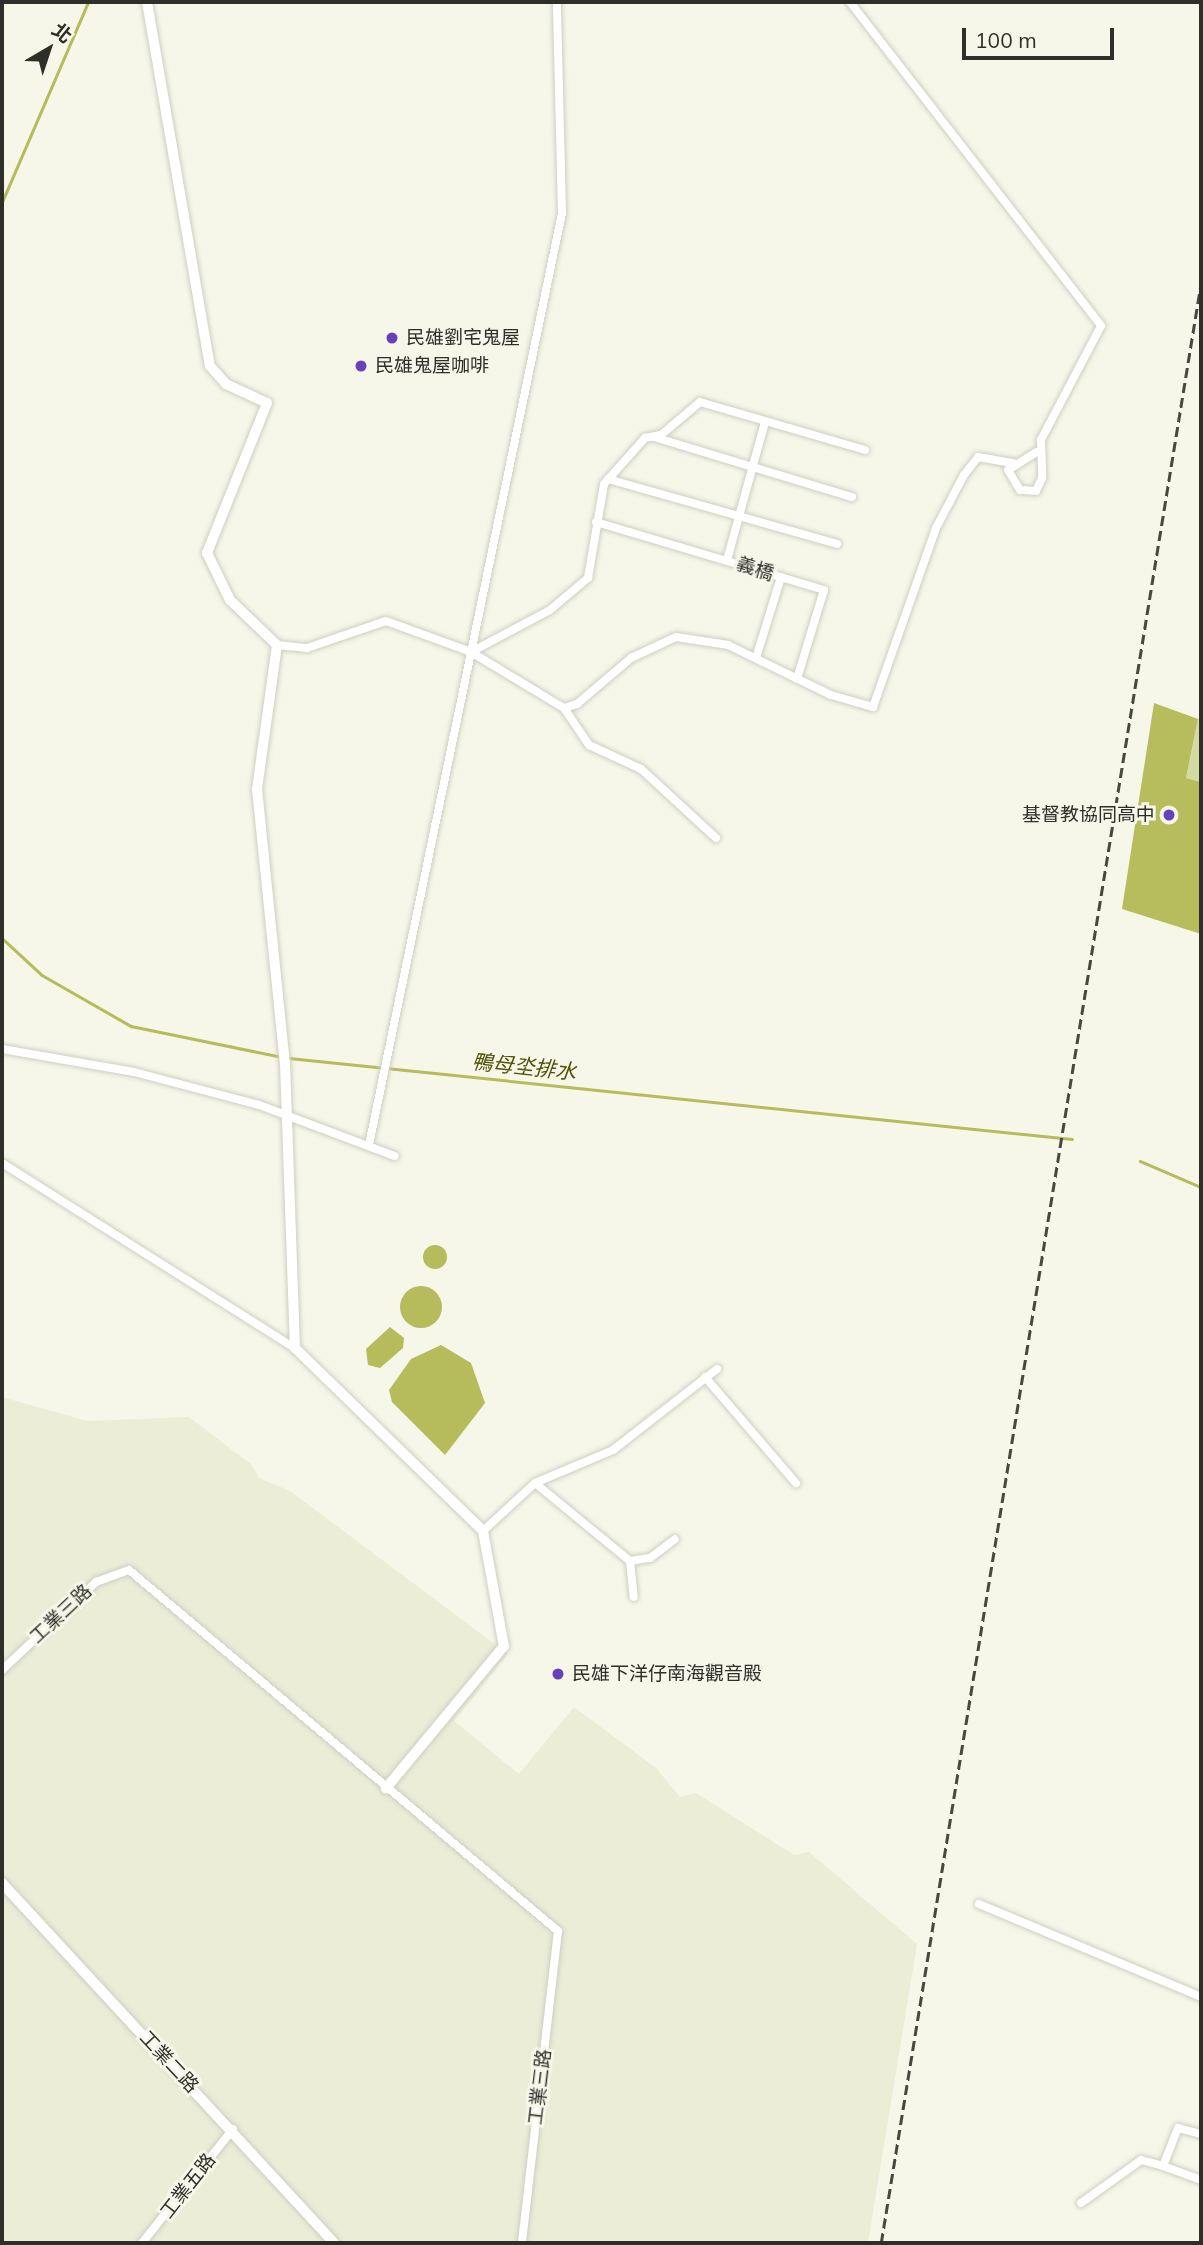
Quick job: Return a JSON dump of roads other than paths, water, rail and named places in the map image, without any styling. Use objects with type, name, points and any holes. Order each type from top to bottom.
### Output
[{"type":"main road","name":"工業二路","points":[[2,1883],[233,2129],[334,2243]]},
{"type":"street","points":[[147,2],[210,366],[226,384],[267,403],[207,553],[230,600],[277,645],[307,648],[386,621],[471,652],[564,708],[589,745],[641,769],[716,838]]},
{"type":"street","points":[[369,1145],[562,213],[557,2]]},
{"type":"street","points":[[850,2],[1101,326],[1037,452],[1042,478],[1035,491],[1012,485],[1013,463]]},
{"type":"street","points":[[471,652],[575,594],[588,578],[596,522],[608,479],[652,436],[700,402],[865,450]]},
{"type":"street","points":[[727,560],[765,422]]},
{"type":"street","points":[[652,436],[852,497]]},
{"type":"street","points":[[564,708],[577,704],[631,658],[676,637],[728,645],[797,680],[863,705],[878,702],[936,528],[964,475],[978,457],[1013,463],[1037,452]]},
{"type":"street","points":[[608,479],[837,544]]},
{"type":"street","name":"義橋","points":[[596,522],[824,590],[797,680]]},
{"type":"street","points":[[756,658],[781,577]]},
{"type":"street","points":[[277,645],[257,789],[285,1063],[295,1348]]},
{"type":"street","points":[[2,1049],[134,1072],[286,1115],[395,1156]]},
{"type":"street","points":[[2,1163],[295,1348],[483,1531],[504,1646],[386,1788]]},
{"type":"street","points":[[483,1531],[535,1483],[613,1450],[717,1369]]},
{"type":"street","points":[[705,1377],[796,1483]]},
{"type":"street","points":[[535,1483],[630,1561],[634,1597]]},
{"type":"street","points":[[630,1561],[650,1558],[675,1539]]},
{"type":"street","name":"工業三路","points":[[2,1670],[96,1581],[129,1570],[558,1931],[522,2243]]},
{"type":"street","points":[[979,1904],[1201,1997]]},
{"type":"street","points":[[1163,2166],[1178,2128],[1201,2134]]},
{"type":"street","name":"工業五路","points":[[142,2243],[233,2129]]},
{"type":"street","points":[[1081,2203],[1141,2160],[1201,2180]]},
{"type":"waterway","name":"鴨母坔排水","points":[[2,202],[88,2]]},
{"type":"waterway","name":"鴨母坔排水","points":[[2,938],[42,975],[131,1026],[282,1057]]},
{"type":"waterway","name":"鴨母坔排水","points":[[289,1058],[1072,1139]]},
{"type":"waterway","name":"鴨母坔排水","points":[[1140,1161],[1201,1187]]},
{"type":"railway","points":[[881,2243],[1201,282]]},
{"type":"place","name":"民雄劉宅鬼屋","points":[[392,338]]},
{"type":"place","name":"民雄鬼屋咖啡","points":[[361,366]]},
{"type":"place","name":"基督教協同高中","points":[[1169,815]]},
{"type":"place","name":"民雄下洋仔南海觀音殿","points":[[558,1674]]}]
